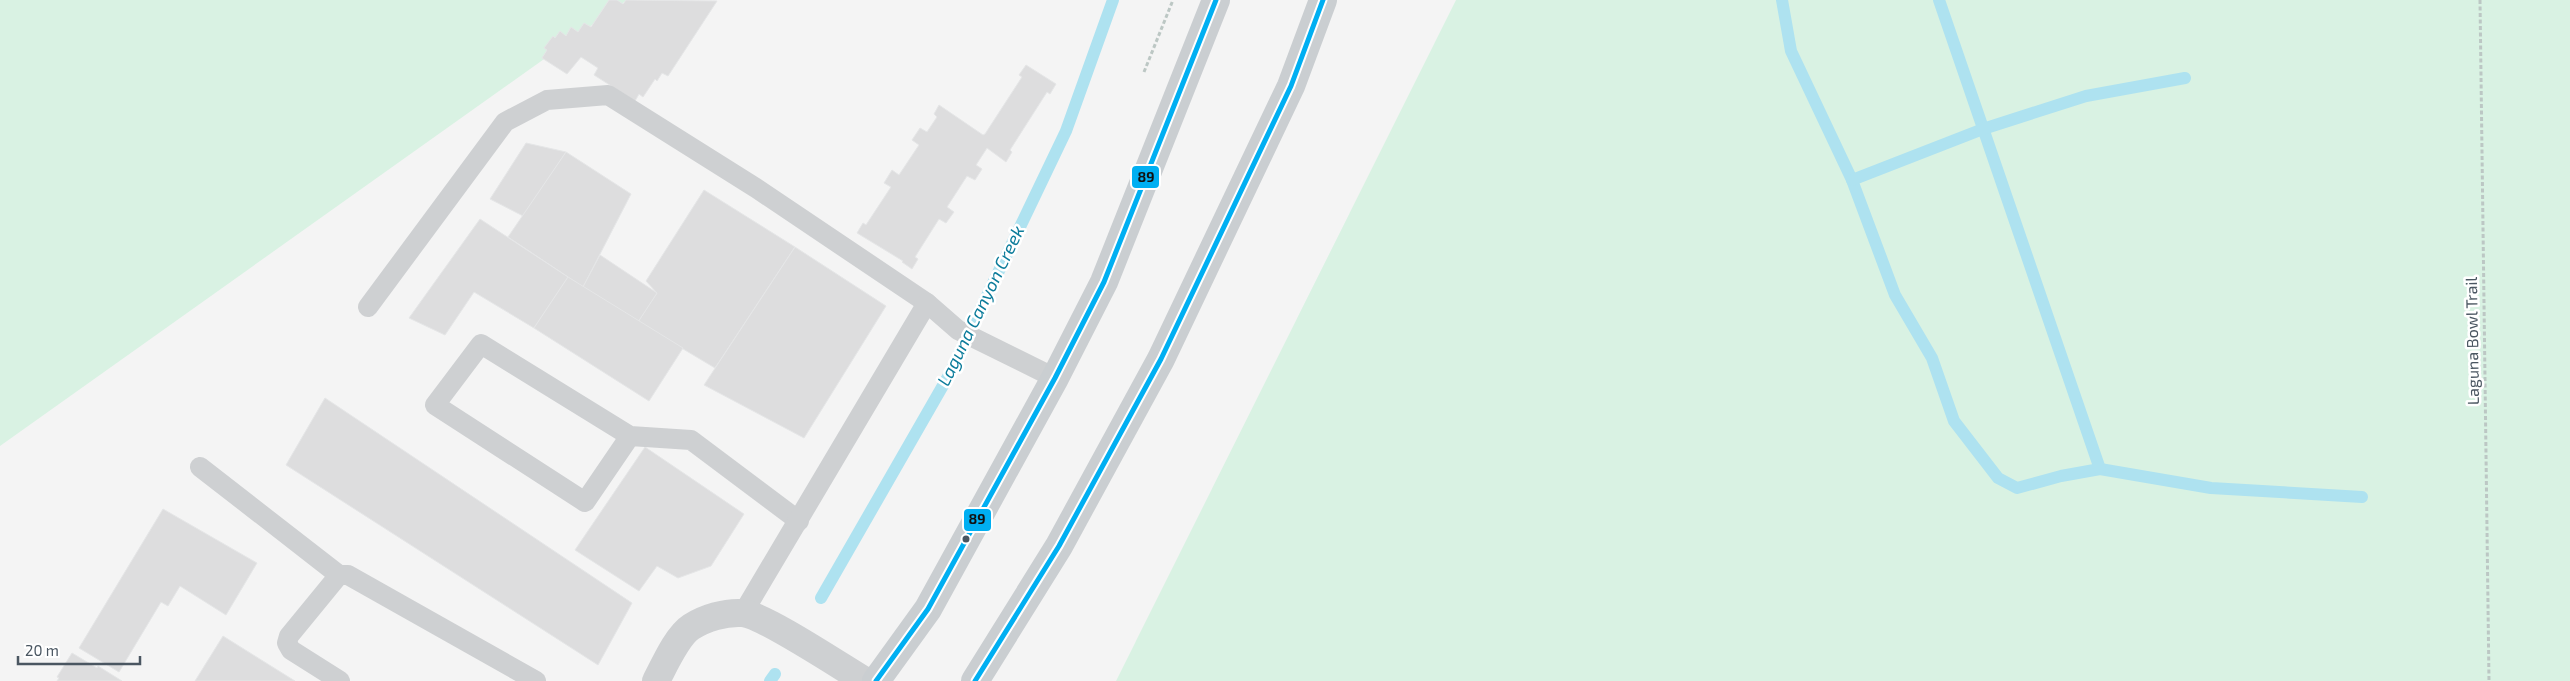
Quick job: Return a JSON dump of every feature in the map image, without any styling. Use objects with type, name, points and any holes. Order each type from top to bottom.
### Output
[{"type":"main road","points":[[876,681],[928,609],[1055,378],[1104,282],[1216,0]]},
{"type":"main road","points":[[975,681],[1059,546],[1160,358],[1291,86],[1323,0]]},
{"type":"street","points":[[656,681],[671,654],[690,628],[710,617],[743,613],[762,620],[865,681]]},
{"type":"lane","points":[[368,307],[505,122],[547,100],[608,95],[756,188],[927,303],[958,330],[1055,378]]},
{"type":"lane","points":[[743,613],[927,303]]},
{"type":"lane","points":[[630,436],[585,502],[435,405],[481,344],[630,436],[691,440],[799,520]]},
{"type":"lane","points":[[200,466],[339,575],[348,575],[536,681]]},
{"type":"lane","points":[[339,575],[289,636],[287,643],[291,650],[340,681]]},
{"type":"path","points":[[1144,72],[1173,0]]},
{"type":"path","name":"Laguna Bowl Trail","points":[[2480,0],[2489,681]]},
{"type":"green space","points":[[0,0],[627,0],[0,446]]},
{"type":"green space","points":[[1456,0],[2570,0],[2570,681],[1116,681]]},
{"type":"building","points":[[609,0],[617,0],[623,4],[626,0],[717,1],[668,76],[662,73],[657,81],[655,79],[643,97],[639,94],[635,101],[594,75],[598,68],[581,57],[567,74],[542,58],[547,50],[544,48],[553,36],[555,38],[560,31],[566,36],[571,27],[578,32],[584,23],[591,27]]},
{"type":"building","points":[[1026,65],[1056,84],[1050,94],[1047,92],[1010,150],[1012,152],[1006,162],[987,148],[976,165],[982,169],[975,180],[967,176],[947,207],[954,212],[946,223],[939,219],[915,257],[918,259],[912,269],[903,261],[857,233],[863,223],[866,225],[891,187],[884,183],[892,170],[899,175],[919,145],[912,140],[920,128],[927,132],[937,117],[934,114],[939,105],[983,135],[1022,77],[1019,75]]},
{"type":"building","points":[[526,143],[566,152],[523,216],[490,199]]},
{"type":"building","points":[[566,152],[631,194],[583,287],[508,237]]},
{"type":"building","points":[[704,190],[795,247],[715,368],[638,322],[657,293],[646,281]]},
{"type":"building","points":[[480,219],[568,277],[534,328],[474,292],[445,335],[409,318]]},
{"type":"building","points":[[795,247],[886,306],[804,438],[704,385]]},
{"type":"building","points":[[600,255],[657,293],[638,322],[583,287]]},
{"type":"building","points":[[568,277],[683,348],[649,401],[534,328]]},
{"type":"building","points":[[325,398],[632,603],[598,665],[286,465]]},
{"type":"building","points":[[645,447],[744,514],[711,566],[678,578],[657,566],[639,591],[575,550]]},
{"type":"building","points":[[163,509],[257,563],[226,615],[180,586],[168,606],[161,602],[119,672],[79,648]]},
{"type":"building","points":[[223,636],[295,681],[195,681]]},
{"type":"building","points":[[72,653],[122,681],[57,681],[59,678],[57,677]]},
{"type":"waterway","name":"Laguna Canyon Creek","points":[[821,598],[949,375],[1066,131],[1113,0]]},
{"type":"waterway","points":[[1782,0],[1791,51],[1852,180],[1895,295],[1932,358],[1954,421],[1998,478],[2017,488],[2061,476],[2100,469],[2211,488],[2362,497]]},
{"type":"waterway","points":[[1939,0],[2100,469]]},
{"type":"waterway","points":[[1852,180],[1983,129],[2086,96],[2185,78]]},
{"type":"waterway","name":"Laguna Canyon Creek","points":[[770,681],[775,674]]},
{"type":"transit line","name":"89","points":[[876,681],[928,609],[1055,378],[1104,282],[1216,0]]},
{"type":"transit line","name":"89","points":[[975,681],[1059,546],[1161,359],[1291,86],[1323,0]]}]
